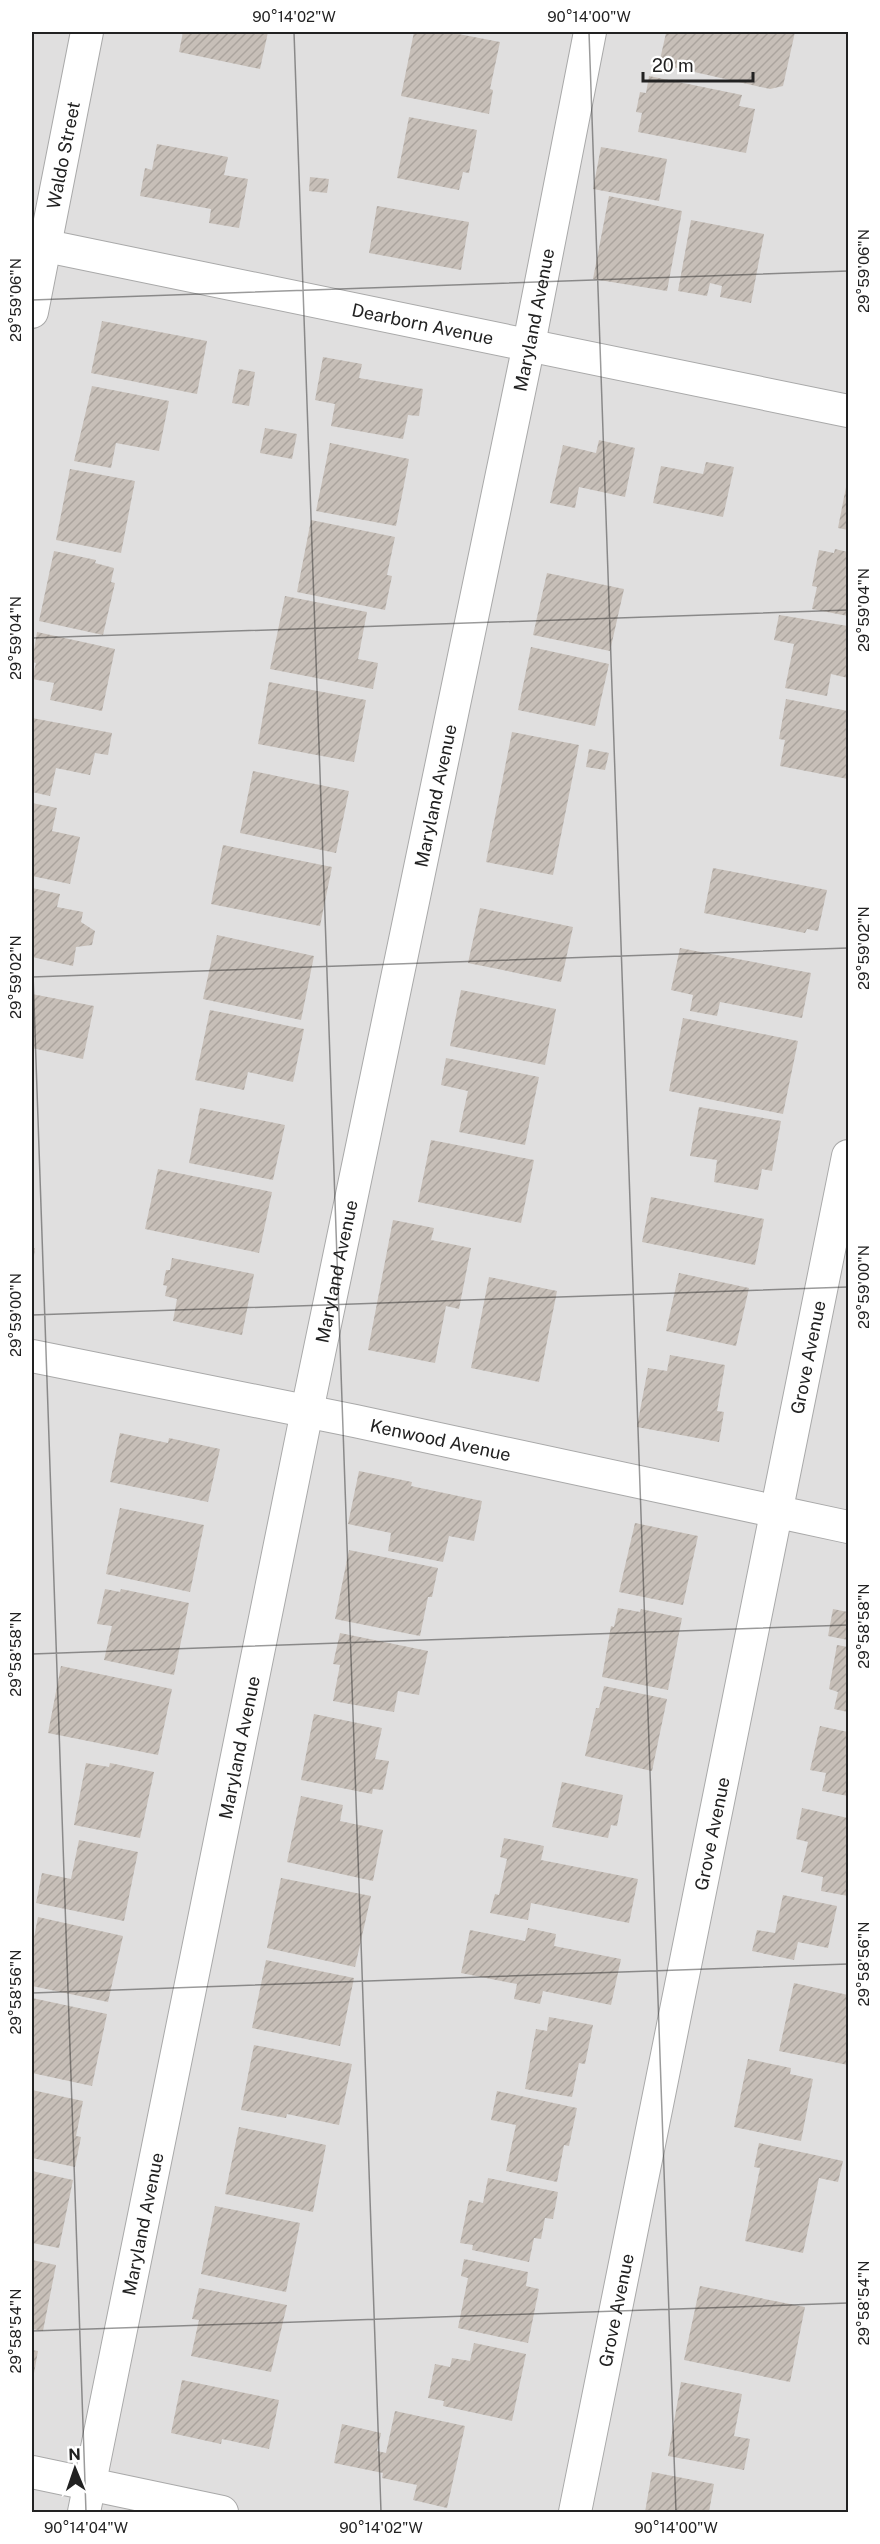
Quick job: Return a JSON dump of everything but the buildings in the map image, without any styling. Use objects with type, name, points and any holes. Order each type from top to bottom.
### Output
[{"type":"street","name":"Waldo Street","points":[[32,312],[38,245],[87,32]]},
{"type":"street","name":"Maryland Avenue","points":[[87,2498],[308,1412],[529,344],[590,32]]},
{"type":"street","name":"Dearborn Avenue","points":[[38,245],[849,411]]},
{"type":"street","name":"Grove Avenue","points":[[575,2512],[849,1156]]},
{"type":"street","name":"Kenwood Avenue","points":[[32,1356],[849,1527]]},
{"type":"street","points":[[32,2472],[87,2498],[222,2512]]},
{"type":"shaded area","points":[[32,32],[848,32],[848,2512],[32,2512]]}]
